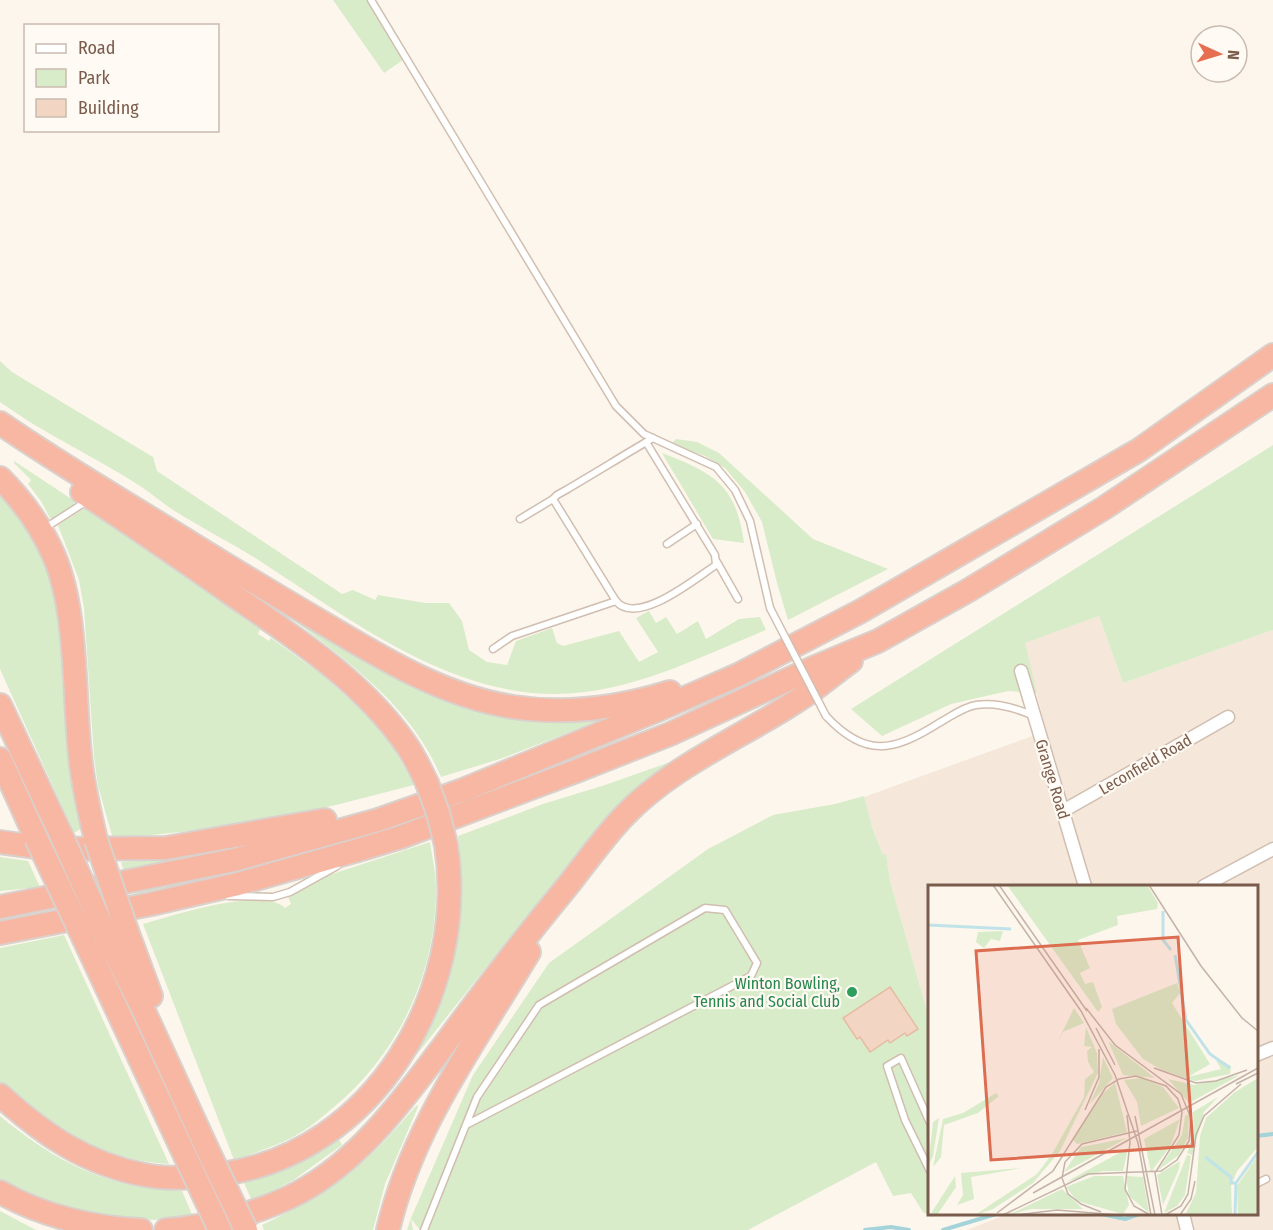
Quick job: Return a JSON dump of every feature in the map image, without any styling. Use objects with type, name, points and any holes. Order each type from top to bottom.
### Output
[{"type":"highway","points":[[0,907],[234,860],[378,820],[463,790],[670,705],[738,675],[861,611],[1139,450],[1273,355]]},
{"type":"highway","points":[[0,933],[192,895],[365,848],[401,837],[649,742],[878,641],[977,585],[1096,513],[1273,395]]},
{"type":"highway","points":[[2,430],[375,655],[425,680],[492,702],[512,707],[559,711],[628,703],[713,678],[816,634]]},
{"type":"highway","points":[[0,1095],[28,1121],[69,1148],[108,1166],[146,1175],[183,1178],[238,1172],[272,1163],[305,1148],[343,1121],[387,1075],[414,1034],[426,1008],[443,957],[449,916],[450,885],[446,845],[427,783],[407,745],[393,726],[354,686],[329,663],[191,565],[91,498],[2,430]]},
{"type":"highway","points":[[0,478],[16,494],[42,530],[55,558],[68,613],[81,764],[117,933]]},
{"type":"highway","points":[[166,1230],[211,1223],[279,1201],[320,1179],[357,1149],[375,1133],[508,959],[624,816],[659,785],[720,746],[797,702],[878,641]]},
{"type":"highway","points":[[0,705],[63,839],[117,933],[210,1155],[246,1230]]},
{"type":"highway","points":[[0,759],[220,1230]]},
{"type":"highway","points":[[0,842],[50,849],[166,848],[296,827],[463,790]]},
{"type":"highway","points":[[388,1230],[406,1171],[435,1107],[571,881]]},
{"type":"highway","points":[[0,1192],[30,1208],[78,1221],[113,1228],[141,1230]]},
{"type":"street","name":"Grange Road","points":[[1021,671],[1085,885]]},
{"type":"street","name":"Leconfield Road","points":[[1063,811],[1228,717]]},
{"type":"street","points":[[1206,885],[1273,849]]},
{"type":"street","points":[[1258,1054],[1273,1048]]},
{"type":"street","points":[[1185,1215],[1187,1230]]},
{"type":"lane","points":[[371,0],[616,406],[644,434],[716,468],[735,490],[750,521],[770,608],[826,716],[841,732],[861,744],[874,746],[890,746],[914,739],[974,705],[1016,708],[1035,717]]},
{"type":"lane","points":[[520,519],[653,438]]},
{"type":"lane","points":[[646,442],[697,524],[738,598]]},
{"type":"lane","points":[[42,530],[91,498]]},
{"type":"lane","points":[[553,500],[616,602],[623,607],[648,607],[668,598],[716,565],[717,562]]},
{"type":"lane","points":[[667,544],[697,524]]},
{"type":"lane","points":[[493,648],[512,636],[616,602]]},
{"type":"lane","points":[[424,1230],[477,1097],[539,1005],[705,908],[725,910],[757,963],[751,976],[466,1125]]},
{"type":"lane","points":[[928,1119],[901,1058],[887,1066],[905,1120],[928,1168]]},
{"type":"lane","points":[[1258,1183],[1266,1179]]},
{"type":"shaded area","points":[[1099,616],[1123,683],[1273,630],[1273,1230],[967,1230],[1000,1217],[999,1215],[1258,1215],[1258,885],[928,885],[928,1014],[890,881],[886,855],[883,855],[872,827],[864,797],[1046,731],[1024,643]]},
{"type":"green space","points":[[333,0],[372,0],[403,60],[384,73]]},
{"type":"green space","points":[[0,361],[12,372],[153,457],[157,471],[342,594],[353,590],[375,600],[378,595],[425,603],[449,603],[462,621],[469,650],[487,662],[507,665],[516,641],[552,628],[557,643],[563,646],[619,631],[639,662],[658,652],[636,618],[649,611],[656,623],[666,617],[677,634],[698,621],[706,639],[739,619],[760,617],[766,630],[664,672],[610,688],[556,694],[516,691],[477,682],[439,668],[367,630],[255,558],[173,510],[123,475],[17,414],[0,402]]},
{"type":"green space","points":[[676,439],[697,442],[719,453],[813,539],[888,569],[788,620],[762,522],[745,492],[725,468],[705,456],[671,444]]},
{"type":"green space","points":[[1273,445],[1273,630],[1123,683],[1099,616],[1025,643],[1037,693],[1008,691],[951,704],[882,736],[851,709]]},
{"type":"green space","points":[[662,453],[695,467],[719,483],[735,507],[744,543],[713,539]]},
{"type":"green space","points":[[14,461],[73,500],[75,506],[56,519],[50,518],[28,484],[31,480]]},
{"type":"green space","points":[[0,490],[38,548],[54,592],[62,638],[70,765],[82,828],[74,833],[0,669]]},
{"type":"green space","points":[[85,508],[260,629],[258,634],[269,641],[271,638],[321,674],[369,716],[390,741],[414,785],[336,805],[237,826],[113,839],[98,786],[94,757],[84,608],[79,580],[58,525]]},
{"type":"green space","points":[[292,617],[383,671],[421,690],[485,713],[624,711],[503,758],[441,777],[414,729],[396,708],[357,670]]},
{"type":"green space","points":[[673,761],[629,794],[600,825],[409,1064],[435,1009],[453,954],[461,897],[458,836],[543,804]]},
{"type":"green space","points":[[864,796],[872,827],[883,855],[886,854],[890,881],[928,1014],[928,1215],[936,1215],[931,1217],[923,1212],[911,1193],[893,1196],[876,1162],[748,1230],[420,1230],[411,1219],[413,1230],[407,1230],[411,1218],[473,1075],[549,963],[708,849],[773,815],[835,804]]},
{"type":"green space","points":[[423,815],[424,819],[261,867],[134,898],[132,894]]},
{"type":"green space","points":[[430,842],[436,887],[435,919],[430,950],[410,1009],[395,1036],[378,1062],[357,1086],[314,1123],[286,1141],[234,1160],[143,924],[238,901],[273,902],[285,908],[291,904],[288,897],[323,877]]},
{"type":"green space","points":[[0,857],[28,861],[40,887],[0,891]]},
{"type":"green space","points":[[178,858],[124,872],[121,862]]},
{"type":"green space","points":[[64,935],[169,1164],[121,1156],[78,1139],[38,1114],[0,1082],[0,948]]},
{"type":"green space","points":[[417,1105],[385,1184],[373,1230],[264,1230],[262,1225],[316,1196],[357,1167],[384,1142]]},
{"type":"green space","points":[[0,1116],[41,1147],[84,1170],[130,1185],[182,1191],[193,1217],[139,1220],[85,1214],[45,1202],[0,1181]]},
{"type":"green space","points":[[338,1138],[342,1145],[292,1181],[252,1201],[244,1183],[292,1166]]},
{"type":"green space","points":[[0,1211],[36,1230],[0,1230]]},
{"type":"building","points":[[890,987],[918,1029],[907,1036],[905,1033],[890,1043],[888,1040],[870,1052],[860,1037],[857,1039],[843,1018]]},
{"type":"waterway","points":[[1258,1136],[1273,1134]]},
{"type":"waterway","points":[[943,1230],[993,1215]]},
{"type":"waterway","points":[[1107,1215],[1125,1219],[1136,1215]]},
{"type":"waterway","points":[[865,1230],[891,1227],[909,1230]]},
{"type":"place","name":"Winton Bowling, Tennis and Social Club","points":[[852,992]]}]
